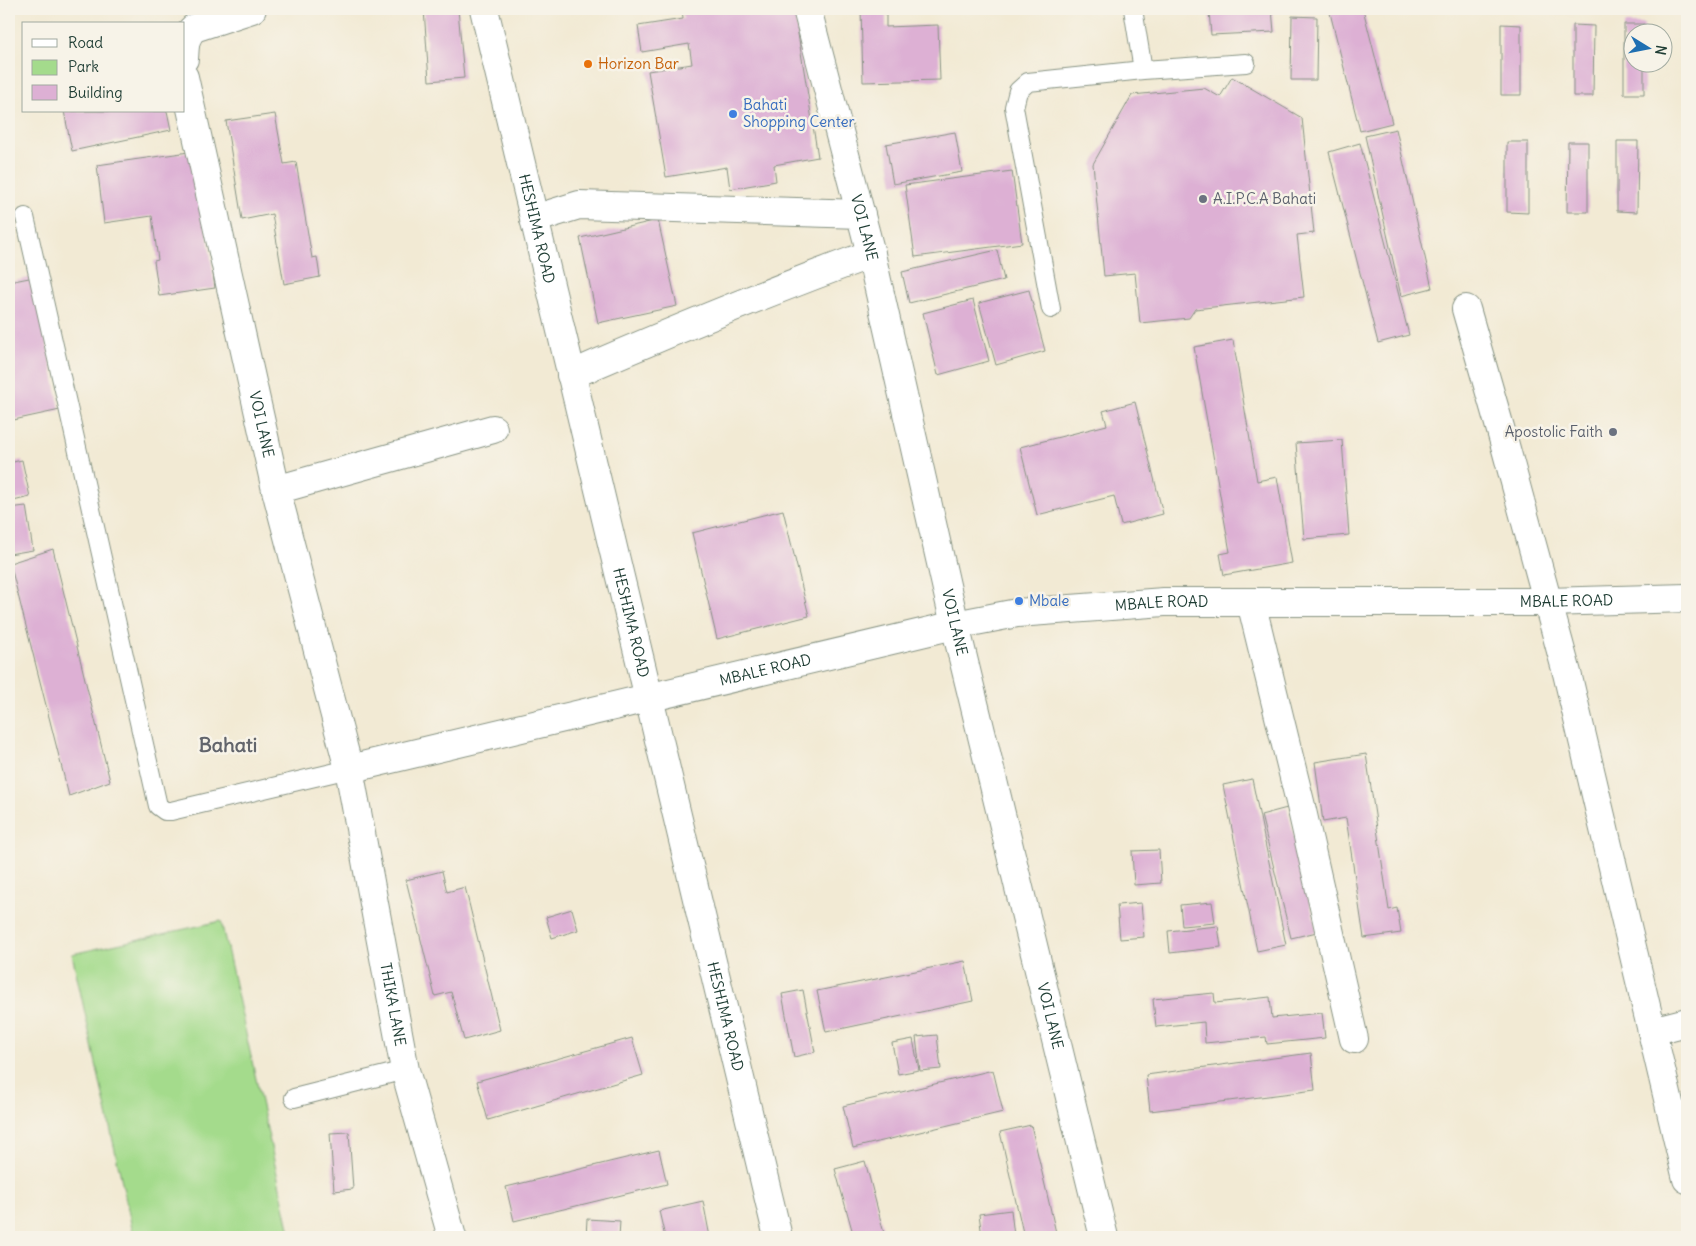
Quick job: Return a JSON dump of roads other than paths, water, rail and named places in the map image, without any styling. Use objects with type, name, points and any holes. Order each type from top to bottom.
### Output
[{"type":"street","points":[[185,40],[194,28],[252,9]]},
{"type":"street","name":"HESHIMA ROAD","points":[[484,9],[778,1237]]},
{"type":"street","name":"VOI LANE","points":[[807,9],[871,254],[955,625],[1104,1237]]},
{"type":"street","name":"VOI LANE","points":[[185,81],[276,490],[349,770]]},
{"type":"street","points":[[534,219],[579,205],[861,214]]},
{"type":"street","points":[[571,375],[795,281],[871,254]]},
{"type":"street","points":[[1466,309],[1567,673],[1687,1179]]},
{"type":"street","points":[[276,490],[493,429]]},
{"type":"street","name":"MBALE ROAD","points":[[349,770],[955,625],[1017,613],[1164,602],[1547,602],[1687,598]]},
{"type":"street","points":[[1251,602],[1301,806],[1354,1039]]},
{"type":"street","name":"THIKA LANE","points":[[349,770],[405,1070],[452,1237]]},
{"type":"street","points":[[1652,1030],[1687,1022]]},
{"type":"lane","points":[[1133,9],[1143,70]]},
{"type":"lane","points":[[1050,309],[1014,107],[1018,91],[1028,82],[1143,70],[1246,63]]},
{"type":"lane","points":[[26,217],[158,806],[164,811],[171,811],[349,770]]},
{"type":"lane","points":[[294,1098],[405,1070]]},
{"type":"place","name":"Horizon Bar","points":[[588,64]]},
{"type":"place","name":"Bahati Shopping Center","points":[[733,114]]},
{"type":"place","name":"A.I.P.C.A Bahati","points":[[1203,199]]},
{"type":"place","name":"Apostolic Faith","points":[[1613,432]]},
{"type":"place","name":"Mbale","points":[[1019,601]]},
{"type":"district","name":"Bahati","points":[[228,745]]}]
